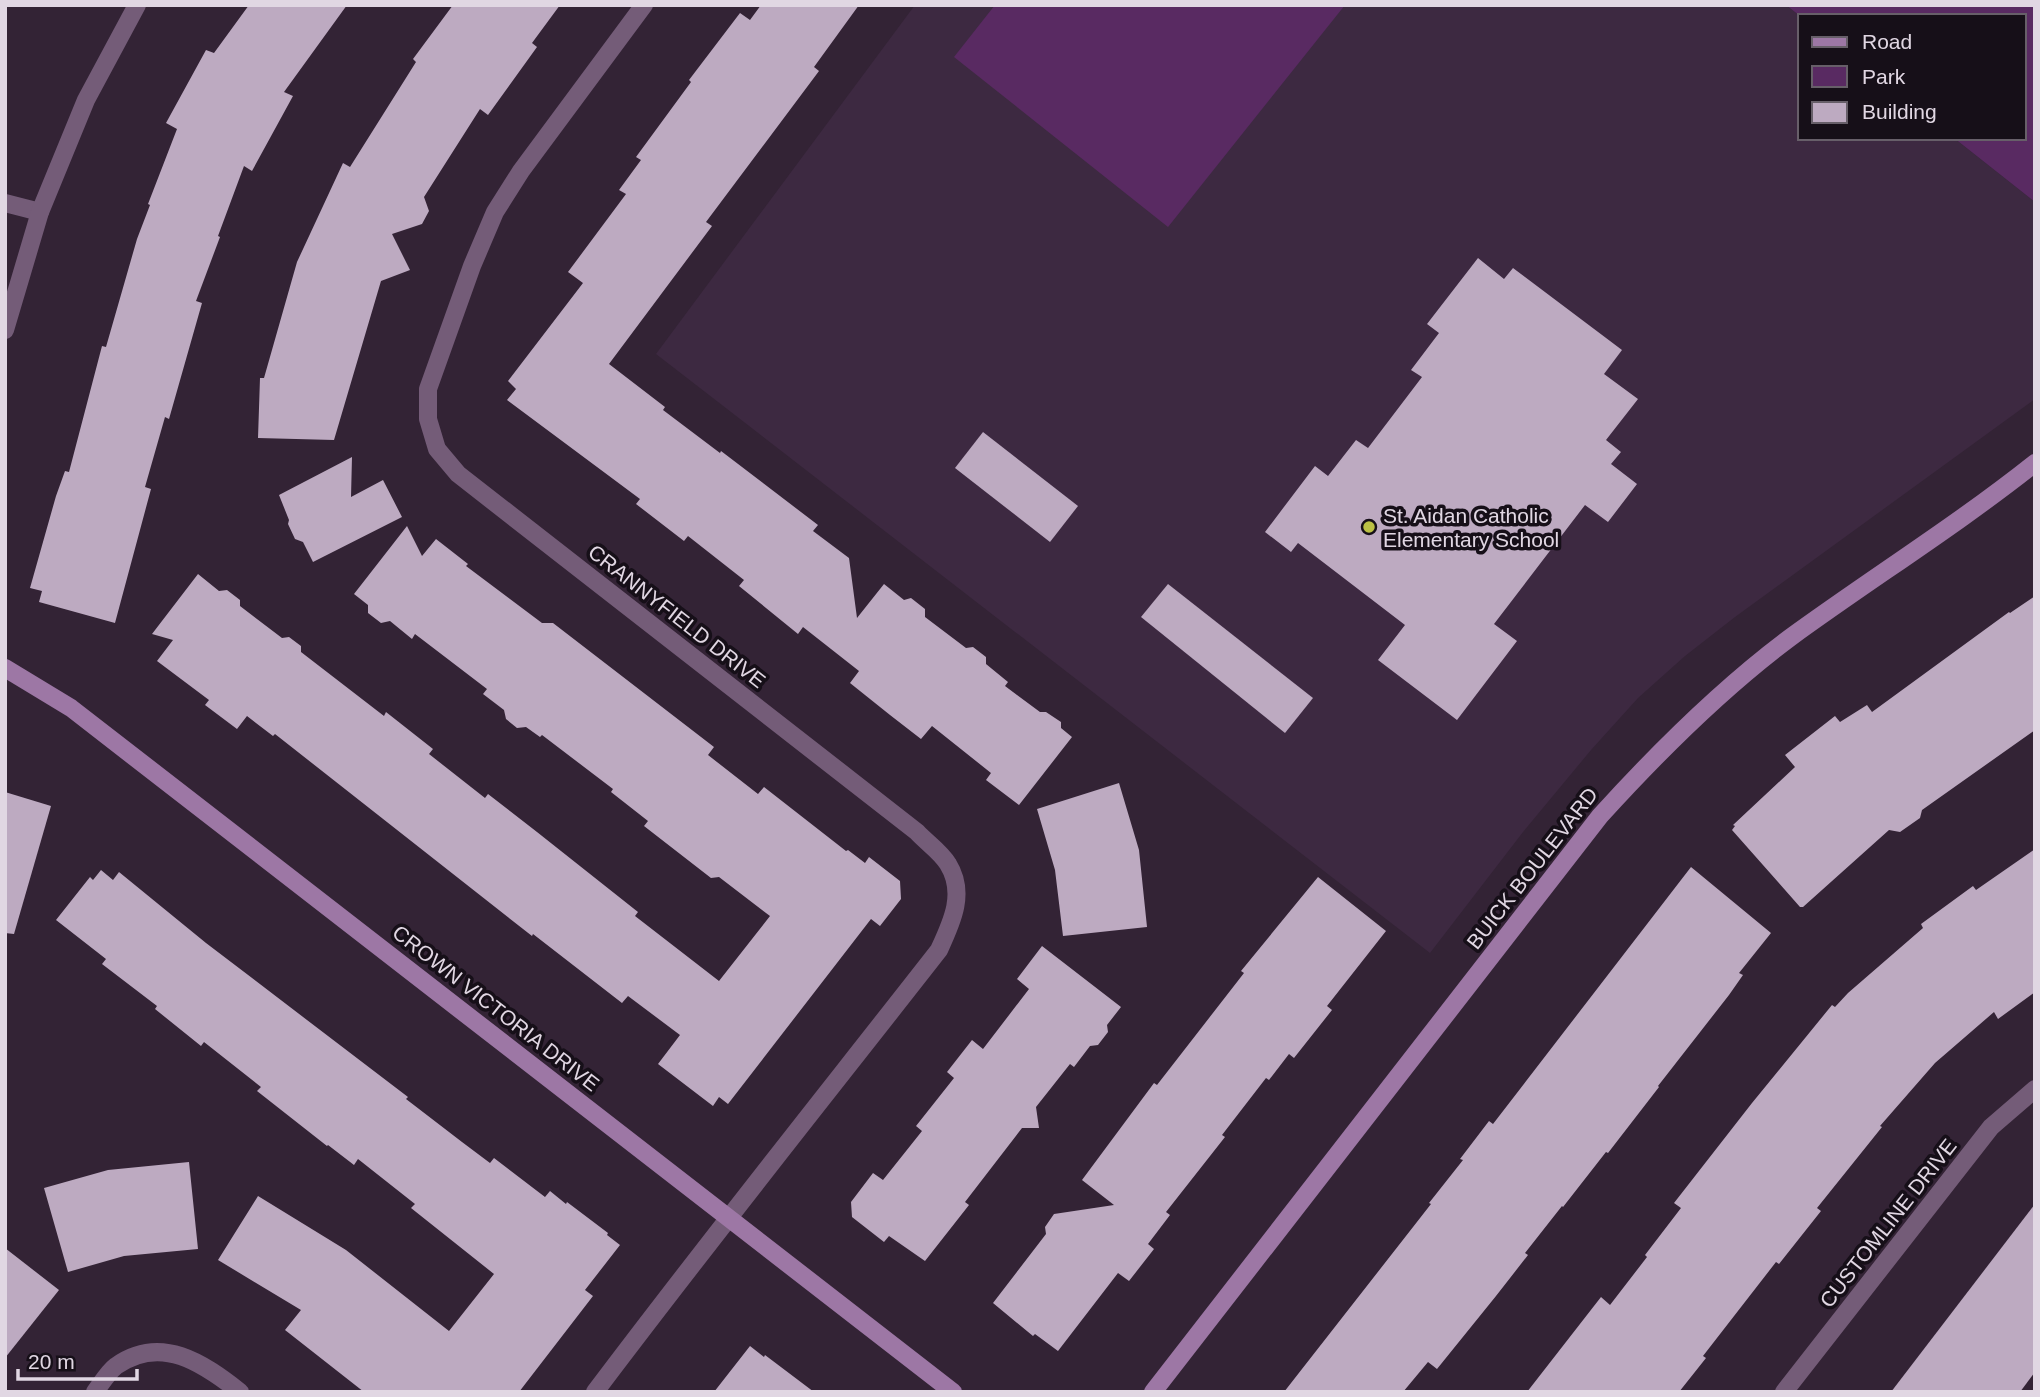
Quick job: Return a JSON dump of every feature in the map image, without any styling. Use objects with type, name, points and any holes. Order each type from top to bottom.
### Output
[{"type":"street","points":[[5,330],[40,212],[86,100],[137,5]]},
{"type":"street","name":"CRANNYFIELD DRIVE","points":[[595,1392],[939,950],[951,924],[958,892],[948,864],[917,832],[458,474],[437,449],[428,419],[428,389],[446,334],[495,212],[521,171],[644,5]]},
{"type":"street","points":[[5,203],[40,212]]},
{"type":"street","name":"BUICK BOULEVARD","points":[[1153,1392],[1600,816],[1656,755],[1709,704],[1790,638],[2035,463]]},
{"type":"street","name":"CROWN VICTORIA DRIVE","points":[[5,668],[71,708],[953,1392]]},
{"type":"street","name":"CUSTOMLINE DRIVE","points":[[1784,1392],[1991,1127],[2035,1089]]},
{"type":"street","points":[[95,1392],[114,1367],[141,1353],[176,1353],[212,1370],[240,1392]]},
{"type":"shaded area","name":"St. Aidan Catholic Elementary School","points":[[915,5],[1786,5],[1798,14],[1798,140],[1957,140],[2035,202],[2035,399],[1735,617],[1685,656],[1638,698],[1523,832],[1430,953],[656,354]]},
{"type":"green space","points":[[995,5],[1345,5],[1168,227],[954,57]]},
{"type":"green space","points":[[1786,5],[2035,5],[2035,202],[1957,140],[2026,140],[2026,14],[1798,14]]},
{"type":"building","points":[[249,5],[347,5],[284,92],[293,96],[252,171],[244,166],[196,301],[202,303],[169,419],[165,417],[145,487],[151,489],[115,623],[39,602],[42,591],[30,588],[56,496],[65,471],[69,472],[102,346],[106,347],[137,239],[150,205],[148,204],[177,129],[166,123],[206,50],[214,53]]},
{"type":"building","points":[[453,5],[560,5],[532,43],[537,47],[488,115],[480,109],[424,197],[429,211],[422,224],[392,234],[410,270],[381,281],[334,440],[258,438],[260,378],[264,378],[297,262],[343,163],[350,167],[416,62],[413,59]]},
{"type":"building","points":[[761,5],[859,5],[814,67],[819,71],[706,222],[712,226],[609,364],[665,407],[663,410],[818,525],[813,531],[849,558],[857,618],[884,584],[904,600],[911,598],[925,609],[925,617],[966,648],[973,647],[986,657],[986,664],[1008,682],[1005,686],[1040,712],[1046,712],[1061,722],[1061,728],[1072,737],[1019,805],[986,780],[991,773],[932,726],[921,739],[890,715],[850,683],[859,671],[803,627],[798,634],[739,586],[744,580],[688,536],[684,541],[636,504],[640,499],[507,400],[516,389],[508,381],[583,283],[568,272],[626,194],[619,190],[641,160],[636,157],[691,82],[689,80],[740,13],[750,20]]},
{"type":"building","points":[[1478,258],[1504,279],[1513,268],[1622,350],[1604,374],[1638,399],[1606,440],[1621,452],[1611,464],[1637,484],[1608,522],[1585,505],[1494,624],[1517,641],[1457,720],[1378,660],[1405,625],[1298,543],[1291,552],[1265,532],[1315,466],[1328,476],[1356,440],[1368,448],[1422,377],[1411,370],[1439,333],[1427,324]]},
{"type":"building","points":[[983,432],[1078,506],[1050,542],[955,468]]},
{"type":"building","points":[[352,457],[351,497],[383,480],[402,517],[313,562],[303,542],[295,539],[279,495]]},
{"type":"building","points":[[407,526],[422,556],[436,539],[468,564],[466,566],[542,623],[553,623],[714,747],[708,755],[758,794],[764,787],[846,851],[865,863],[869,857],[900,881],[901,899],[880,926],[871,919],[728,1104],[719,1097],[713,1106],[658,1064],[680,1035],[628,996],[622,1003],[533,934],[532,936],[275,734],[273,736],[247,716],[237,729],[205,705],[209,700],[157,661],[173,640],[152,634],[198,574],[219,591],[227,590],[240,600],[240,606],[282,638],[289,637],[301,646],[301,652],[384,716],[386,712],[433,749],[429,754],[485,798],[488,794],[537,832],[638,912],[635,916],[719,981],[770,916],[719,877],[711,878],[644,826],[648,821],[611,792],[613,789],[542,735],[540,737],[526,727],[517,728],[506,719],[504,710],[483,694],[487,689],[415,634],[412,639],[390,621],[381,623],[368,613],[368,605],[354,594]]},
{"type":"building","points":[[1168,584],[1313,698],[1285,733],[1141,617]]},
{"type":"building","points":[[2035,596],[2035,730],[1922,810],[1920,818],[1900,832],[1889,830],[1800,907],[1732,830],[1735,826],[1733,825],[1795,767],[1785,755],[1835,716],[1840,722],[1867,705],[1872,712]]},
{"type":"building","points":[[1119,783],[1139,850],[1147,927],[1063,936],[1055,870],[1037,809]]},
{"type":"building","points":[[5,792],[51,806],[14,934],[5,933]]},
{"type":"building","points":[[2035,849],[2035,992],[1998,1019],[1994,1012],[1935,1063],[1880,1126],[1882,1127],[1817,1208],[1821,1211],[1779,1264],[1776,1262],[1703,1356],[1706,1358],[1679,1392],[1527,1392],[1601,1297],[1610,1305],[1681,1208],[1674,1203],[1832,1005],[1835,1007],[1923,928],[1921,924],[1973,886],[1976,890]]},
{"type":"building","points":[[1691,867],[1771,933],[1739,973],[1743,975],[1729,995],[1608,1153],[1606,1152],[1562,1206],[1525,1253],[1528,1255],[1437,1369],[1428,1362],[1403,1392],[1284,1392],[1431,1204],[1429,1203],[1489,1121],[1493,1124]]},
{"type":"building","points":[[101,870],[113,880],[119,872],[206,943],[490,1163],[494,1158],[545,1197],[550,1191],[608,1233],[607,1235],[620,1245],[585,1290],[593,1296],[519,1392],[364,1392],[285,1330],[301,1310],[218,1260],[258,1196],[346,1250],[449,1331],[494,1274],[411,1208],[415,1204],[358,1159],[354,1165],[327,1146],[257,1091],[261,1087],[204,1042],[201,1046],[155,1009],[157,1006],[102,964],[106,959],[56,920],[90,877],[93,880]]},
{"type":"building","points":[[1318,877],[1386,931],[1327,1006],[1332,1010],[1294,1058],[1289,1054],[1269,1080],[1266,1078],[1222,1135],[1225,1137],[1166,1212],[1170,1215],[1148,1244],[1154,1249],[1129,1281],[1118,1273],[1058,1351],[1035,1334],[1033,1336],[993,1303],[1046,1234],[1045,1227],[1054,1214],[1114,1205],[1082,1180],[1154,1083],[1157,1085],[1244,973],[1241,971]]},
{"type":"building","points":[[1042,946],[1121,1007],[1107,1025],[1108,1032],[1098,1045],[1090,1046],[1074,1067],[1070,1064],[1036,1107],[1039,1128],[1022,1128],[965,1202],[969,1205],[925,1261],[889,1236],[884,1242],[852,1217],[851,1202],[873,1173],[883,1180],[922,1131],[916,1126],[954,1078],[947,1072],[972,1040],[983,1049],[1029,989],[1017,979]]},
{"type":"building","points":[[189,1162],[198,1249],[124,1256],[68,1272],[44,1188],[108,1170]]},
{"type":"building","points":[[2035,1204],[2035,1372],[2020,1392],[1891,1392]]},
{"type":"building","points":[[5,1248],[59,1290],[5,1358]]},
{"type":"building","points":[[750,1346],[764,1357],[765,1355],[814,1392],[714,1392]]},
{"type":"place","name":"St. Aidan Catholic Elementary School","points":[[1369,527]]}]
